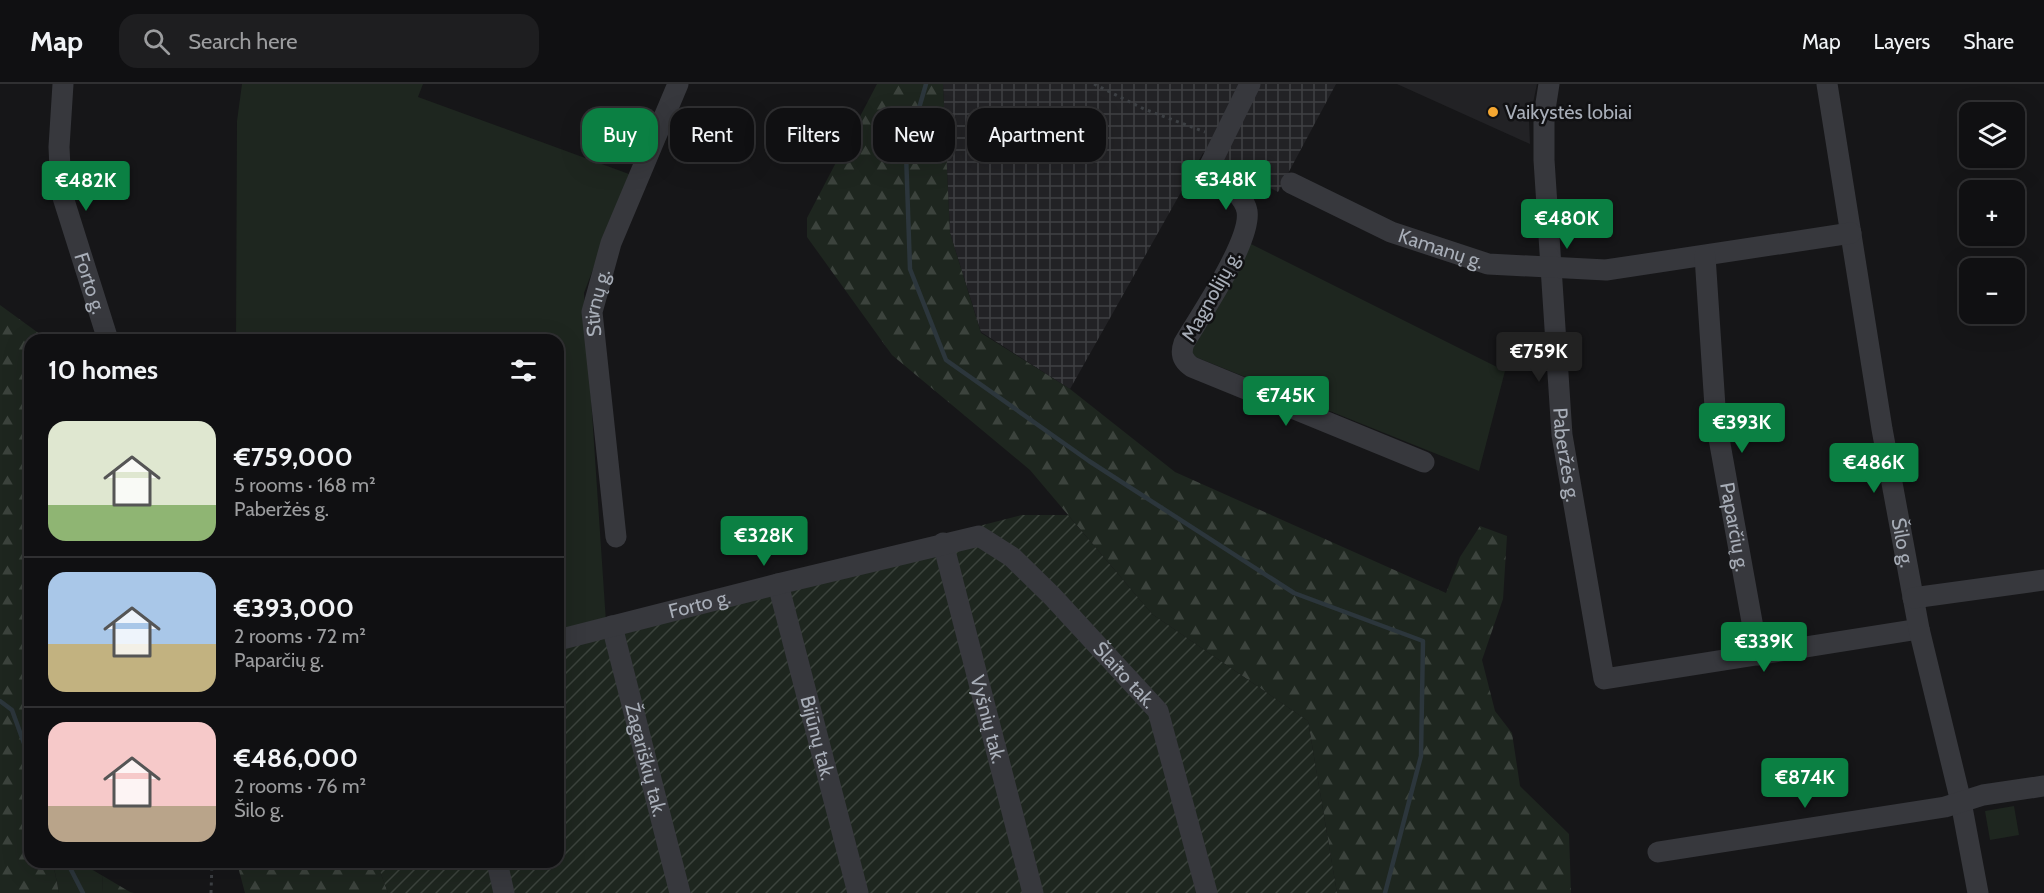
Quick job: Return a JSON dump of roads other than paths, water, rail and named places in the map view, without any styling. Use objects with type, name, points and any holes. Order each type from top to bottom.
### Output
[{"type":"street","name":"Forto g.","points":[[63,84],[59,147],[61,191],[106,334]]},
{"type":"street","name":"Stirnų g.","points":[[616,537],[592,312],[610,243],[678,84]]},
{"type":"street","name":"Magnolijų g.","points":[[1250,84],[1209,166],[1243,201],[1247,211],[1244,238],[1184,343],[1182,355],[1185,362],[1192,367],[1424,462]]},
{"type":"street","name":"Paberžės g.","points":[[1549,84],[1544,116],[1544,160],[1562,435],[1604,680],[1758,655]]},
{"type":"street","name":"Šilo g.","points":[[1827,84],[1882,429],[1913,598],[1961,802],[1978,893]]},
{"type":"street","name":"Kamanų g.","points":[[1291,183],[1390,232],[1488,264],[1606,270],[1851,233]]},
{"type":"street","name":"Paparčių g.","points":[[1705,256],[1716,422],[1758,655]]},
{"type":"street","name":"Forto g.","points":[[564,638],[943,543],[979,536]]},
{"type":"street","name":"Šlaito tak.","points":[[979,536],[1012,557],[1158,711],[1207,893]]},
{"type":"street","name":"Vyšnių tak.","points":[[943,543],[1033,893]]},
{"type":"street","points":[[1913,598],[2044,580]]},
{"type":"street","name":"Bijūnų tak.","points":[[778,584],[858,893]]},
{"type":"street","name":"Žagariškių tak.","points":[[612,626],[680,893]]},
{"type":"street","points":[[1758,655],[1919,629]]},
{"type":"street","points":[[1658,852],[1945,807],[1983,795],[2044,786]]},
{"type":"street","points":[[498,868],[504,893]]},
{"type":"waterway","points":[[926,84],[906,153],[910,269],[946,360],[1089,461],[1294,593],[1423,641],[1421,756],[1385,893]]},
{"type":"waterway","points":[[0,701],[12,710],[24,743]]},
{"type":"waterway","points":[[70,868],[83,893]]},
{"type":"place","name":"Vaikystės lobiai","points":[[1493,112]]}]
